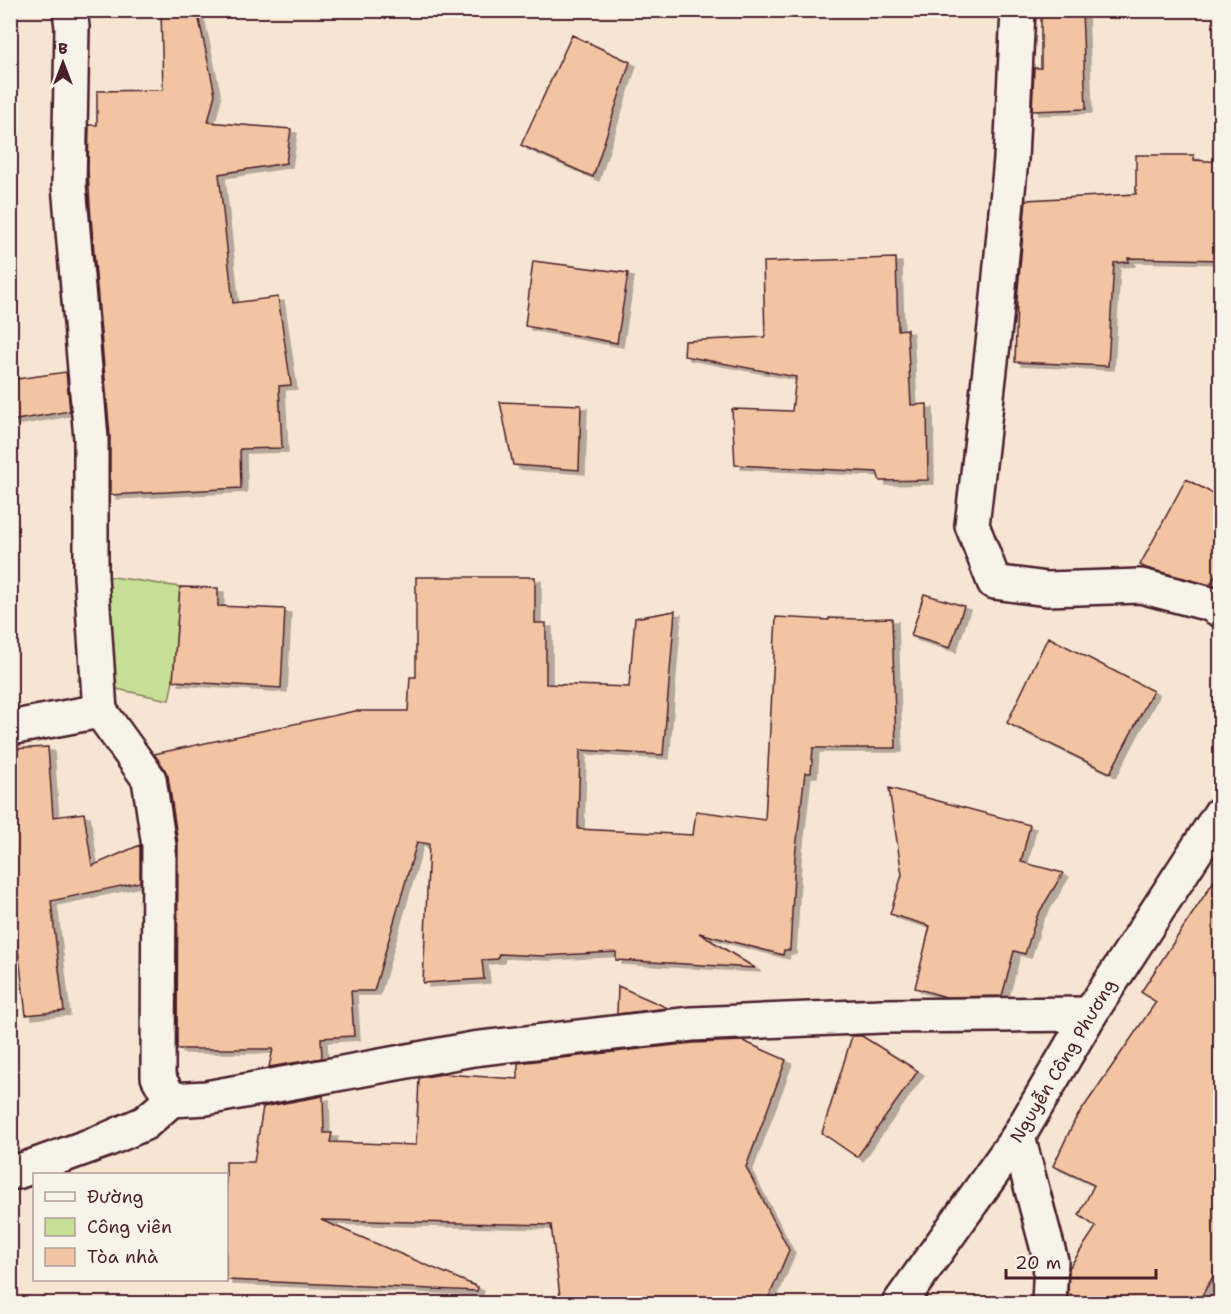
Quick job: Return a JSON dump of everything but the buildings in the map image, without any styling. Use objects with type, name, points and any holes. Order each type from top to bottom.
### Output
[{"type":"street","points":[[70,10],[72,27],[69,185],[91,438],[91,577],[100,711],[149,779],[159,846],[158,1077],[171,1100]]},
{"type":"street","points":[[1018,10],[1011,159],[996,318],[972,525],[994,582],[1047,589],[1141,586],[1210,604],[1221,610]]},
{"type":"street","points":[[10,728],[100,711]]},
{"type":"street","name":"Nguyễn Công Phương","points":[[899,1304],[1018,1137],[1090,1014],[1221,814]]},
{"type":"street","points":[[17,1172],[145,1123],[171,1100],[206,1098],[473,1049],[692,1024],[882,1016],[1090,1014]]},
{"type":"street","points":[[1018,1137],[1051,1261],[1050,1304]]},
{"type":"green space","points":[[100,575],[180,587],[173,681],[169,700],[78,681]]}]
